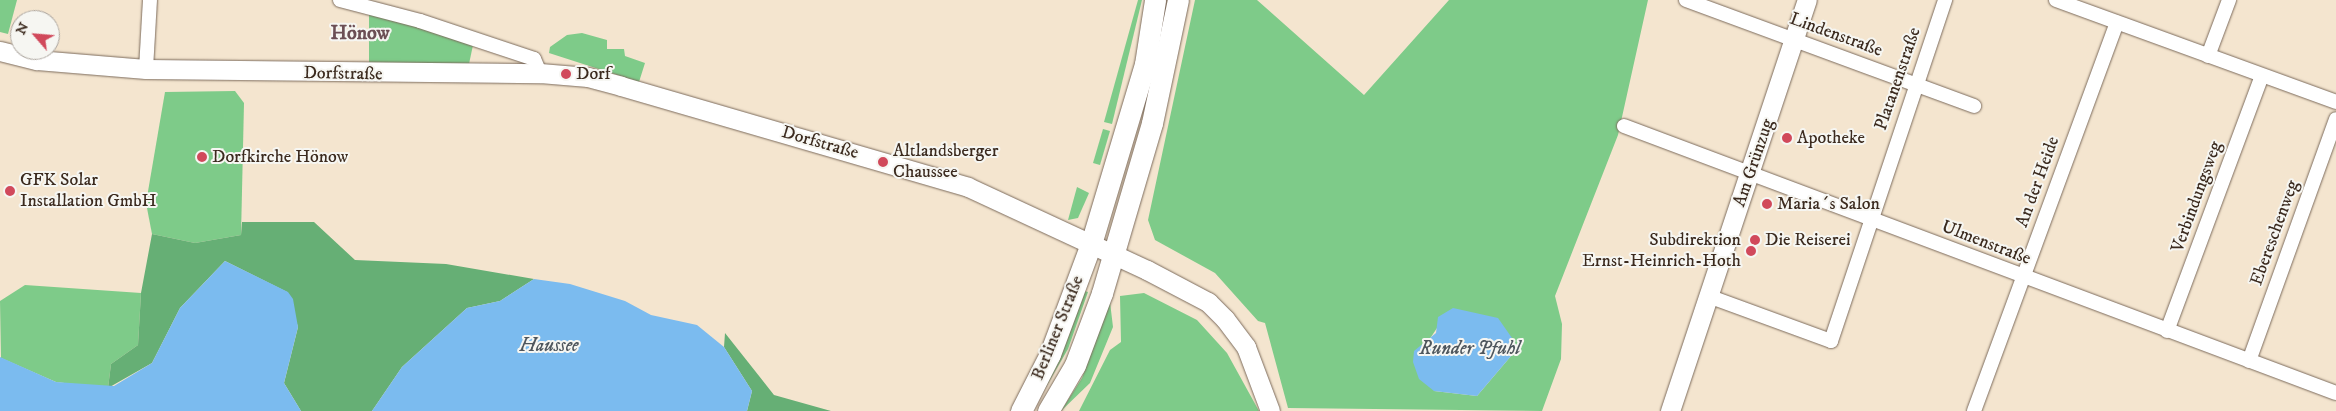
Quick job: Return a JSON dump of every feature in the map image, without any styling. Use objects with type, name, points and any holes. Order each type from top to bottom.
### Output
[{"type":"main road","points":[[1091,244],[1145,64],[1155,0]]},
{"type":"main road","points":[[1113,255],[1152,123],[1178,0]]},
{"type":"main road","name":"Am Grünzug","points":[[1670,411],[1807,0]]},
{"type":"main road","name":"Dorfstraße","points":[[0,51],[36,60],[146,69],[540,73],[588,77],[968,187],[1091,244],[1214,308],[1246,347],[1270,411]]},
{"type":"main road","name":"Berliner Straße","points":[[1021,411],[1050,354],[1091,244]]},
{"type":"main road","name":"Berliner Straße","points":[[1048,411],[1075,365],[1113,255]]},
{"type":"street","points":[[146,69],[150,0]]},
{"type":"street","points":[[340,0],[420,21],[534,59],[540,73]]},
{"type":"street","name":"Lindenstraße","points":[[1686,0],[1974,106]]},
{"type":"street","name":"Platanenstraße","points":[[1708,296],[1831,341],[1945,0]]},
{"type":"street","points":[[2056,0],[2336,102]]},
{"type":"street","points":[[2208,56],[2229,0]]},
{"type":"street","name":"An der Heide","points":[[1974,411],[2116,23]]},
{"type":"street","name":"Verbindungsweg","points":[[2168,331],[2262,76]]},
{"type":"street","name":"Ebereschenweg","points":[[2249,361],[2336,118]]},
{"type":"street","name":"Ulmenstraße","points":[[1624,126],[2336,393]]},
{"type":"green space","points":[[0,0],[17,0],[14,10],[10,10],[8,34],[0,32]]},
{"type":"green space","points":[[1138,0],[1142,0],[1112,124],[1104,122]]},
{"type":"green space","points":[[1195,0],[1257,0],[1364,95],[1449,0],[1648,0],[1618,135],[1555,296],[1562,324],[1561,359],[1542,411],[1288,408],[1265,323],[1258,321],[1215,273],[1155,240],[1148,220]],"holes":[[[1439,325],[1511,356],[1477,396],[1434,391],[1429,340]]]},
{"type":"green space","points":[[369,10],[473,45],[469,64],[369,66]]},
{"type":"green space","points":[[582,33],[607,40],[607,49],[624,49],[625,56],[645,63],[639,82],[549,53],[550,47],[567,35]]},
{"type":"green space","points":[[235,91],[244,103],[241,235],[195,243],[152,234],[146,203],[165,92]]},
{"type":"green space","points":[[1103,129],[1110,131],[1100,165],[1093,163]]},
{"type":"green space","points":[[1077,187],[1089,193],[1078,218],[1068,220]]},
{"type":"green space","points":[[242,222],[314,222],[355,260],[446,264],[534,279],[500,301],[467,308],[402,367],[372,411],[301,411],[284,383],[298,327],[287,292],[225,261],[180,308],[152,363],[108,388],[111,364],[138,345],[141,293],[152,234],[195,243],[241,235]]},
{"type":"green space","points":[[25,285],[141,293],[138,345],[111,364],[108,388],[56,382],[1,358],[0,301]]},
{"type":"green space","points":[[1081,290],[1088,292],[1068,349],[1032,411]]},
{"type":"green space","points":[[1144,293],[1197,320],[1227,353],[1259,411],[1079,411],[1110,350],[1121,342],[1120,296]]},
{"type":"green space","points":[[1110,302],[1113,327],[1090,383],[1061,411],[1082,378]]},
{"type":"green space","points":[[725,333],[774,395],[831,411],[747,411],[752,391],[724,347]]},
{"type":"water","points":[[225,261],[288,292],[293,299],[298,327],[284,383],[301,411],[0,411],[0,357],[56,382],[114,386],[152,363],[180,308]]},
{"type":"water","name":"Haussee","points":[[534,279],[570,284],[625,301],[651,315],[697,325],[724,347],[752,391],[747,411],[372,411],[402,367],[467,308],[500,301]]},
{"type":"water","name":"Runder Pfuhl","points":[[1453,308],[1498,318],[1512,338],[1511,356],[1477,396],[1434,391],[1419,379],[1413,362],[1414,351],[1436,333],[1438,317]]},
{"type":"place","name":"Dorf","points":[[566,74]]},
{"type":"place","name":"Apotheke","points":[[1787,138]]},
{"type":"place","name":"Dorfkirche Hönow","points":[[202,157]]},
{"type":"place","name":"Altlandsberger Chaussee","points":[[883,162]]},
{"type":"place","name":"GFK Solar Installation GmbH","points":[[10,191]]},
{"type":"place","name":"Maria´s Salon","points":[[1767,204]]},
{"type":"place","name":"Die Reiserei","points":[[1755,240]]},
{"type":"place","name":"Subdirektion Ernst-Heinrich-Hoth","points":[[1751,251]]},
{"type":"district","name":"Hönow","points":[[360,33]]}]
